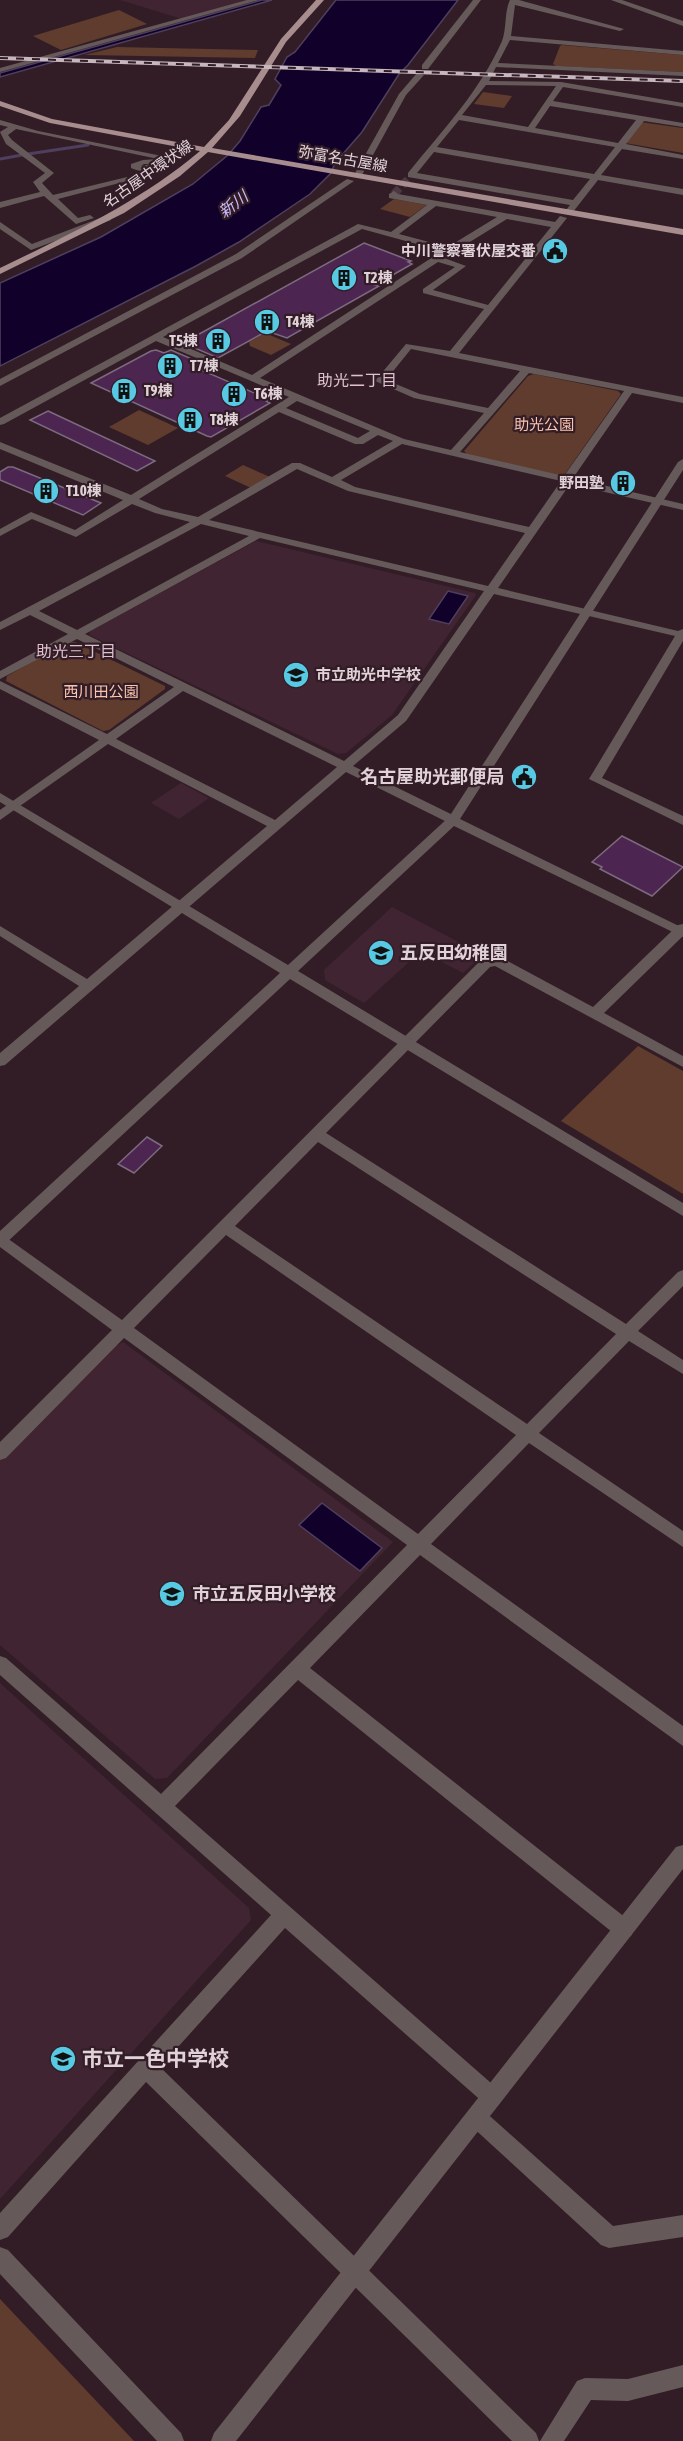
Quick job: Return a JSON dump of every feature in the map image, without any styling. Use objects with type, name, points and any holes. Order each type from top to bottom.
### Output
[{"type":"main road","name":"名古屋中環状線","points":[[0,271],[110,217],[150,193],[203,152],[228,127],[266,65],[320,0]]},
{"type":"main road","name":"弥富名古屋線","points":[[0,104],[50,121],[203,152]]},
{"type":"main road","name":"弥富名古屋線","points":[[0,113],[42,126],[80,134],[218,154],[338,175],[683,240]]},
{"type":"main road","name":"弥富名古屋線","points":[[563,218],[683,232]]},
{"type":"street","points":[[0,70],[255,0]]},
{"type":"street","points":[[0,383],[239,256],[354,178],[403,94],[477,0]]},
{"type":"street","points":[[615,0],[683,24]]},
{"type":"street","points":[[626,14],[630,5],[641,0]]},
{"type":"street","points":[[574,203],[411,176],[484,83],[507,38],[511,6],[514,1],[621,25],[612,47]]},
{"type":"street","points":[[507,38],[556,46],[612,47],[683,53]]},
{"type":"street","points":[[548,67],[552,59]]},
{"type":"street","points":[[494,65],[683,74]]},
{"type":"street","points":[[484,83],[561,84],[683,105]]},
{"type":"street","points":[[530,130],[561,84]]},
{"type":"street","points":[[548,104],[683,125]]},
{"type":"street","points":[[458,117],[683,157]]},
{"type":"street","points":[[452,355],[641,118]]},
{"type":"street","points":[[0,122],[168,158],[161,161]]},
{"type":"street","points":[[14,126],[3,134],[9,142],[50,171],[37,182],[49,196],[76,221],[96,216],[110,217]]},
{"type":"street","points":[[432,149],[683,192]]},
{"type":"street","points":[[0,205],[127,180]]},
{"type":"street","points":[[394,194],[392,196],[505,216],[563,218]]},
{"type":"street","points":[[392,235],[435,204]]},
{"type":"street","points":[[252,379],[336,326],[447,250],[505,216]]},
{"type":"street","points":[[0,225],[32,247],[110,217]]},
{"type":"street","points":[[0,422],[361,226],[447,250]]},
{"type":"street","points":[[435,258],[462,266],[426,291],[489,308]]},
{"type":"street","points":[[157,338],[401,441],[683,507]]},
{"type":"street","points":[[490,411],[417,396],[380,381],[409,346],[683,400]]},
{"type":"street","points":[[453,454],[527,369]]},
{"type":"street","points":[[0,1061],[402,718],[630,390]]},
{"type":"street","points":[[0,533],[31,515],[76,534],[296,397]]},
{"type":"street","points":[[278,408],[359,442],[376,432]]},
{"type":"street","points":[[332,481],[401,441]]},
{"type":"street","points":[[0,445],[159,511],[682,634],[595,779],[683,821]]},
{"type":"street","points":[[0,458],[12,450]]},
{"type":"street","points":[[683,462],[453,820],[0,1239],[683,1737]]},
{"type":"street","points":[[0,627],[199,521],[296,465],[352,489],[531,531]]},
{"type":"street","points":[[0,676],[258,535]]},
{"type":"street","points":[[30,611],[682,931],[595,1014]]},
{"type":"street","points":[[0,684],[276,826]]},
{"type":"street","points":[[0,816],[181,687]]},
{"type":"street","points":[[0,797],[683,1210]]},
{"type":"street","points":[[0,930],[88,986]]},
{"type":"street","points":[[0,1453],[405,1042],[486,963],[497,961],[683,1062]]},
{"type":"street","points":[[315,1133],[683,1368]]},
{"type":"street","points":[[224,1226],[683,1540]]},
{"type":"street","points":[[162,1806],[683,1276]]},
{"type":"street","points":[[0,1665],[492,2097]]},
{"type":"street","points":[[297,1668],[624,1929]]},
{"type":"street","points":[[222,2441],[683,1854]]},
{"type":"street","points":[[0,2229],[284,1915]]},
{"type":"street","points":[[146,2068],[528,2441]]},
{"type":"street","points":[[476,2117],[609,2237],[683,2226]]},
{"type":"street","points":[[0,2258],[173,2441]]},
{"type":"street","points":[[551,2441],[585,2389],[628,2390],[683,2376]]},
{"type":"shaded area","points":[[120,0],[251,0],[182,19]]},
{"type":"shaded area","name":"市立助光中学校","points":[[256,541],[476,595],[392,715],[346,753],[338,754],[89,635],[90,631]]},
{"type":"shaded area","points":[[181,783],[209,798],[179,819],[151,803]]},
{"type":"shaded area","name":"五反田幼稚園","points":[[392,907],[483,955],[463,973],[421,951],[364,1003],[325,980],[324,970]]},
{"type":"shaded area","name":"市立五反田小学校","points":[[123,1342],[393,1542],[167,1778],[155,1779],[0,1645],[0,1460],[112,1348]]},
{"type":"shaded area","name":"市立一色中学校","points":[[0,1683],[249,1908],[251,1920],[0,2199]]},
{"type":"green space","points":[[119,10],[147,24],[61,50],[33,36]]},
{"type":"green space","points":[[562,45],[683,55],[683,72],[556,66],[553,64]]},
{"type":"green space","points":[[117,47],[258,50],[255,58],[84,55]]},
{"type":"green space","points":[[483,92],[512,96],[504,108],[474,104]]},
{"type":"green space","points":[[640,122],[683,128],[683,153],[625,143]]},
{"type":"green space","points":[[394,199],[427,205],[410,217],[380,209]]},
{"type":"green space","points":[[265,333],[291,344],[271,355],[250,346],[249,342]]},
{"type":"green space","name":"助光公園","points":[[534,374],[618,391],[621,394],[565,474],[558,476],[467,454],[464,451],[528,376]]},
{"type":"green space","points":[[139,410],[178,428],[148,445],[109,427]]},
{"type":"green space","points":[[243,465],[270,477],[251,488],[225,476]]},
{"type":"green space","name":"西川田公園","points":[[68,642],[75,642],[165,686],[165,689],[109,730],[103,731],[6,681],[7,676]]},
{"type":"green space","points":[[638,1046],[683,1071],[683,1194],[561,1121]]},
{"type":"green space","points":[[0,2299],[134,2441],[0,2441]]},
{"type":"water","points":[[262,0],[272,0],[0,77],[0,73]]},
{"type":"water","name":"新川","points":[[336,0],[458,0],[399,74],[362,132],[335,163],[331,173],[310,194],[239,242],[196,266],[0,366],[0,283],[101,237],[193,184],[228,155],[240,141],[261,107],[269,105],[281,85],[275,79],[287,57],[295,52]]},
{"type":"water","points":[[448,591],[468,596],[449,624],[429,619]]},
{"type":"water","points":[[322,1503],[382,1548],[360,1571],[299,1525]]},
{"type":"building","points":[[364,243],[411,261],[408,262],[412,264],[375,285],[379,286],[287,338],[267,331],[218,358],[183,343]]},
{"type":"building","points":[[156,350],[164,353],[171,350],[206,365],[199,369],[268,399],[266,401],[270,403],[211,437],[91,383]]},
{"type":"building","points":[[48,411],[155,461],[137,471],[30,420]]},
{"type":"building","name":"T10棟","points":[[13,467],[101,503],[83,515],[0,480],[0,472]]},
{"type":"building","points":[[622,836],[683,867],[652,896],[600,869],[602,867],[592,862]]},
{"type":"building","points":[[147,1137],[162,1146],[134,1173],[118,1164]]},
{"type":"waterway","points":[[28,154],[88,145]]},
{"type":"waterway","points":[[0,159],[22,155]]},
{"type":"tunnel","points":[[394,194],[410,177]]},
{"type":"railway","points":[[0,58],[683,81]]},
{"type":"place","name":"中川警察署伏屋交番","points":[[555,251]]},
{"type":"place","name":"T2棟","points":[[344,278]]},
{"type":"place","name":"T4棟","points":[[267,322]]},
{"type":"place","name":"T5棟","points":[[218,341]]},
{"type":"place","name":"T7棟","points":[[170,366]]},
{"type":"place","name":"T9棟","points":[[124,391]]},
{"type":"place","name":"T6棟","points":[[234,394]]},
{"type":"place","name":"T8棟","points":[[190,420]]},
{"type":"place","name":"野田塾","points":[[623,483]]},
{"type":"place","name":"T10棟","points":[[46,491]]},
{"type":"place","name":"市立助光中学校","points":[[296,675]]},
{"type":"place","name":"名古屋助光郵便局","points":[[524,777]]},
{"type":"place","name":"五反田幼稚園","points":[[381,953]]},
{"type":"place","name":"市立五反田小学校","points":[[172,1594]]},
{"type":"place","name":"市立一色中学校","points":[[63,2059]]},
{"type":"district","name":"助光二丁目","points":[[357,380]]},
{"type":"district","name":"助光三丁目","points":[[76,651]]}]
